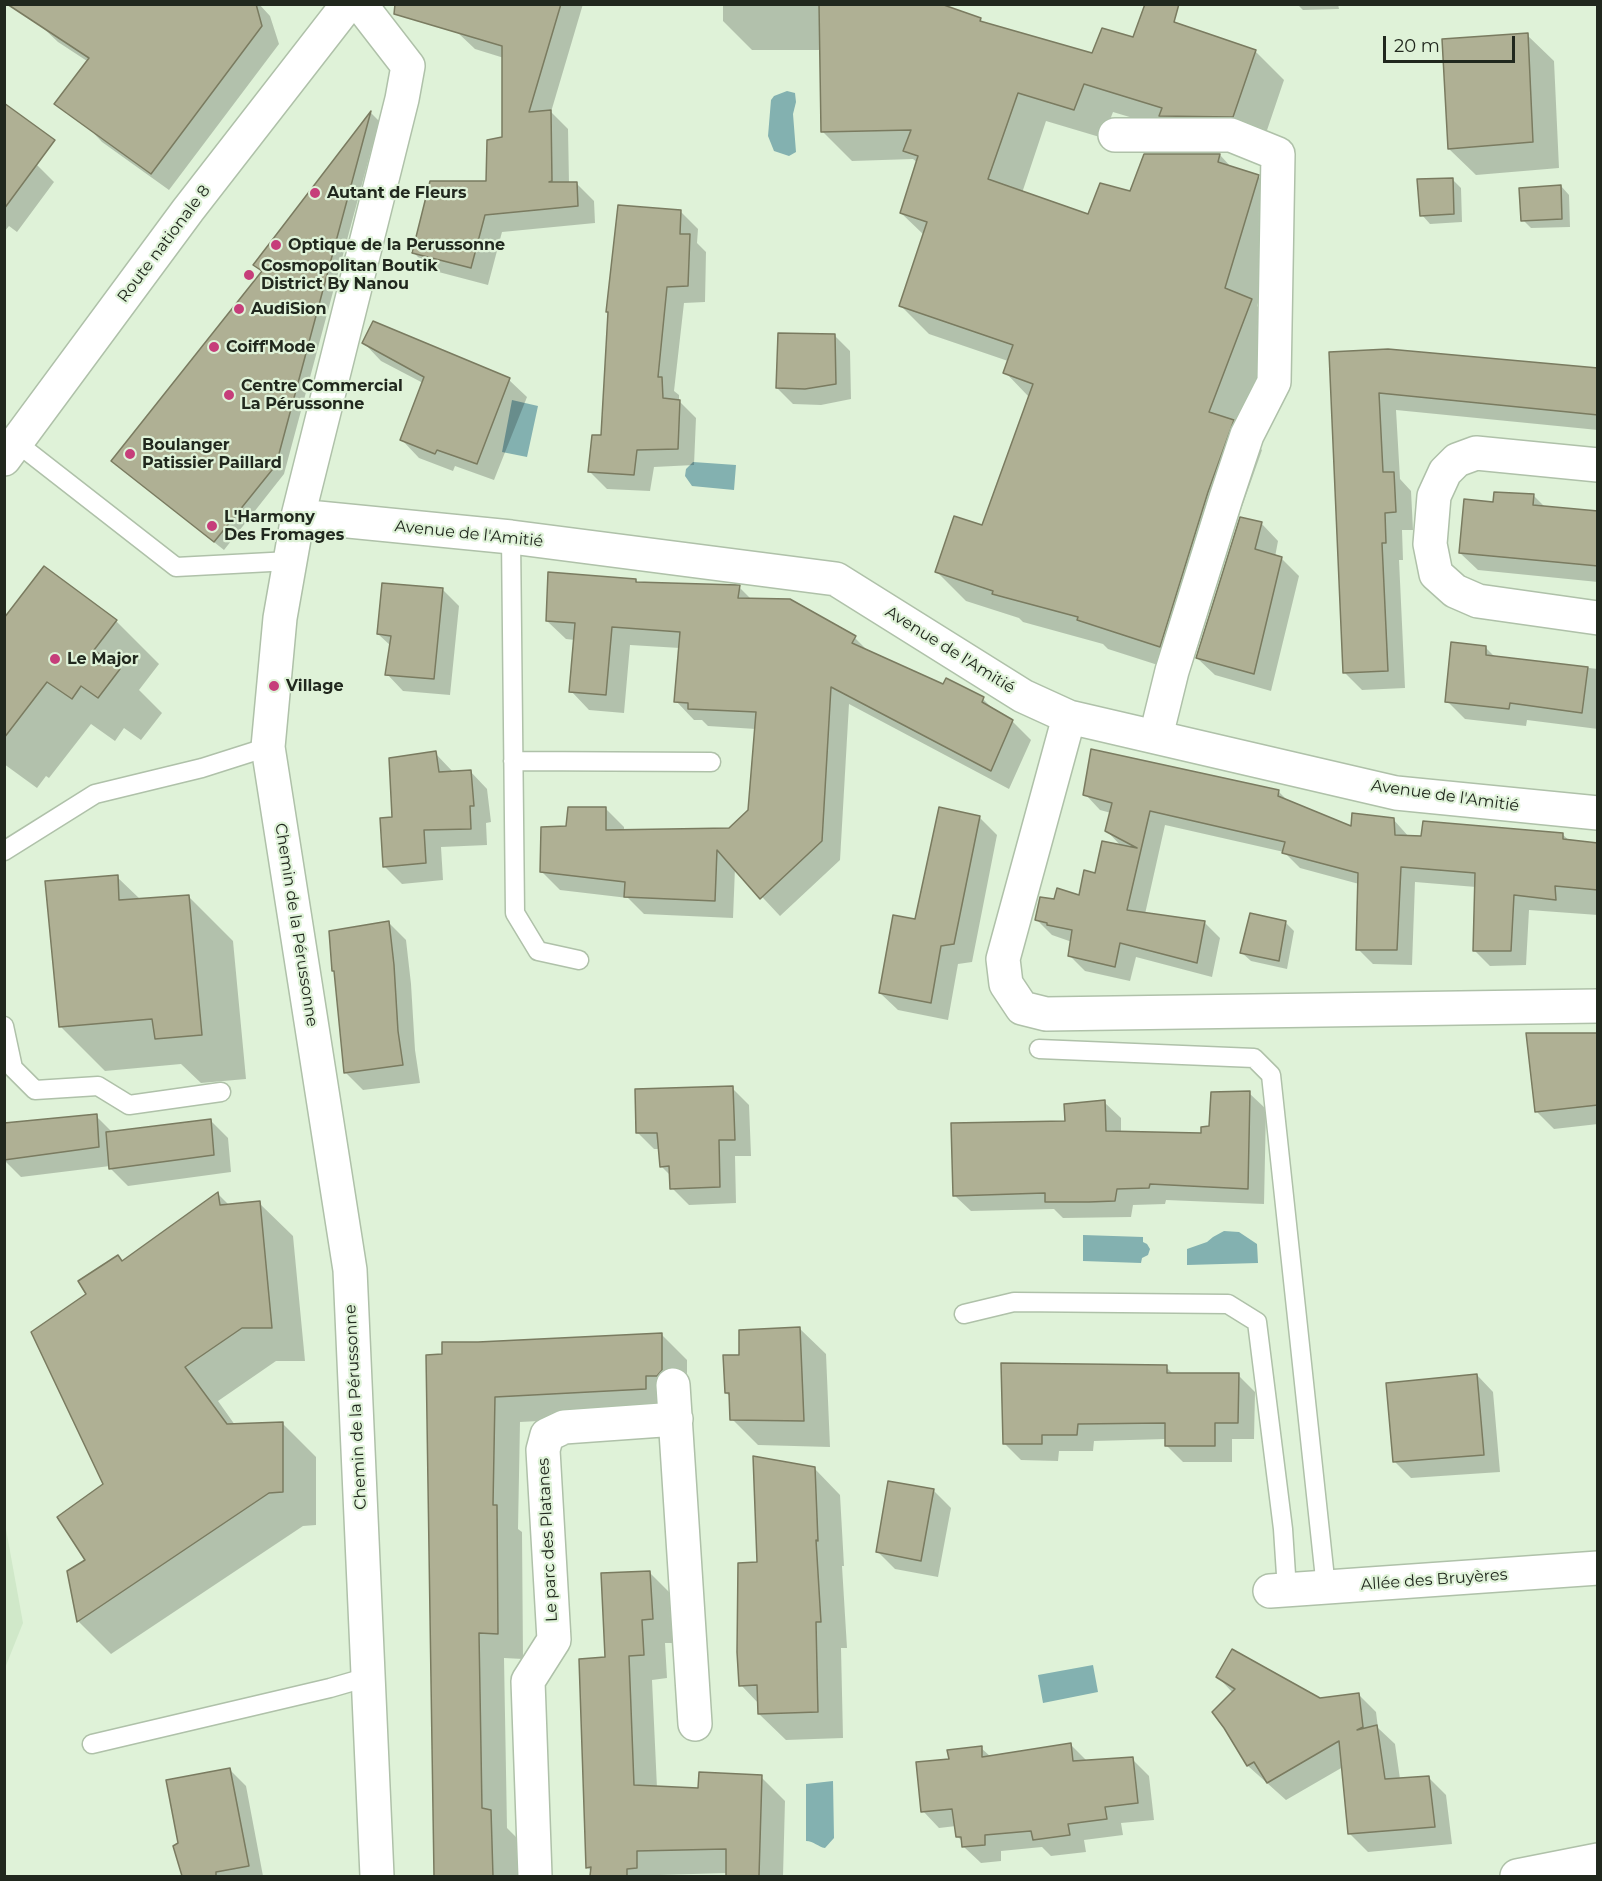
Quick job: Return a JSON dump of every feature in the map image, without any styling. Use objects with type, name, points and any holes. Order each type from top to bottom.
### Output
[{"type":"street","name":"Route nationale 8","points":[[10,451],[188,210],[348,4]]},
{"type":"street","name":"Chemin de la Pérussonne","points":[[360,4],[408,66],[400,110],[298,516],[280,618],[268,747],[350,1270],[377,1876]]},
{"type":"street","points":[[1115,135],[1231,135],[1278,154],[1274,382],[1247,435],[1229,487],[1172,671],[1156,736]]},
{"type":"street","points":[[1598,465],[1476,453],[1456,460],[1445,472],[1434,496],[1430,544],[1436,574],[1455,591],[1479,601],[1598,618]]},
{"type":"street","name":"Avenue de l'Amitié","points":[[298,516],[511,537],[836,579],[1023,696],[1069,717],[1396,793],[1598,813]]},
{"type":"street","points":[[1069,717],[1003,959],[1006,984],[1022,1008],[1046,1014],[1598,1006]]},
{"type":"street","points":[[673,1385],[695,1724]]},
{"type":"street","name":"Le parc des Platanes","points":[[535,1876],[528,1681],[554,1640],[543,1450],[547,1435],[564,1427],[676,1419]]},
{"type":"street","name":"Allée des Bruyères","points":[[1278,1591],[1598,1568]]},
{"type":"street","points":[[1517,1876],[1598,1860]]},
{"type":"lane","points":[[10,451],[176,567],[290,561]]},
{"type":"lane","points":[[511,537],[515,914],[538,951],[579,960]]},
{"type":"lane","points":[[4,851],[95,794],[202,768],[268,747]]},
{"type":"lane","points":[[513,761],[711,762]]},
{"type":"lane","points":[[4,1026],[13,1068],[34,1090],[98,1086],[129,1105],[221,1092]]},
{"type":"lane","points":[[1039,1049],[1254,1058],[1270,1075],[1326,1588]]},
{"type":"lane","points":[[964,1314],[1014,1302],[1228,1304],[1257,1322],[1283,1529],[1278,1591]]},
{"type":"lane","points":[[92,1744],[368,1677]]},
{"type":"shaded area","points":[[4,1518],[23,1623],[5,1668],[4,1668]]},
{"type":"water","points":[[787,91],[795,93],[796,102],[793,114],[796,152],[789,156],[774,151],[768,136],[771,100],[774,96]]},
{"type":"water","points":[[512,400],[538,406],[527,457],[502,452]]},
{"type":"water","points":[[693,462],[736,465],[734,490],[692,486],[685,476],[686,469]]},
{"type":"water","points":[[1224,1231],[1239,1232],[1257,1244],[1258,1263],[1187,1265],[1187,1249],[1207,1242]]},
{"type":"water","points":[[1083,1235],[1143,1237],[1143,1242],[1150,1249],[1148,1255],[1142,1258],[1141,1263],[1083,1261]]},
{"type":"water","points":[[1093,1665],[1098,1692],[1043,1703],[1038,1675]]},
{"type":"water","points":[[833,1781],[834,1838],[825,1848],[806,1841],[806,1784]]},
{"type":"building","points":[[7,4],[256,4],[262,26],[151,174],[54,104],[89,58]]},
{"type":"building","points":[[395,4],[561,4],[529,112],[551,110],[552,181],[549,182],[577,182],[578,206],[485,215],[471,268],[412,253],[430,181],[486,181],[487,140],[502,137],[502,46],[394,14]]},
{"type":"building","points":[[819,4],[941,4],[981,18],[980,21],[1092,53],[1102,28],[1133,37],[1145,4],[1179,4],[1174,22],[1256,50],[1233,117],[1159,116],[1162,108],[1084,84],[1074,110],[1018,93],[988,179],[1088,214],[1100,183],[1130,191],[1144,154],[1220,154],[1218,162],[1259,175],[1225,288],[1252,299],[1209,412],[1234,420],[1208,492],[1160,647],[1077,620],[1078,617],[992,594],[993,591],[935,572],[954,516],[982,525],[1033,384],[1003,373],[1013,345],[899,306],[927,222],[900,213],[918,156],[903,151],[911,130],[821,132]]},
{"type":"building","points":[[1528,33],[1533,142],[1448,149],[1442,39]]},
{"type":"building","points":[[4,103],[55,140],[4,209]]},
{"type":"building","name":"Centre Commercial La Pérussonne","points":[[371,111],[276,465],[214,542],[111,461],[262,271],[253,265]]},
{"type":"building","points":[[1453,178],[1454,214],[1420,216],[1417,179]]},
{"type":"building","points":[[1561,185],[1562,219],[1521,221],[1519,188]]},
{"type":"building","points":[[618,205],[681,210],[680,234],[690,234],[688,286],[667,287],[658,377],[662,377],[663,398],[680,400],[678,449],[637,450],[634,475],[588,472],[592,435],[601,435],[608,312],[606,312]]},
{"type":"building","points":[[373,321],[510,378],[477,464],[437,450],[435,454],[400,440],[424,377],[362,343]]},
{"type":"building","points":[[778,333],[835,334],[836,384],[805,389],[776,388]]},
{"type":"building","points":[[1388,349],[1598,368],[1598,415],[1379,393],[1383,472],[1394,472],[1396,512],[1385,513],[1386,543],[1382,543],[1388,671],[1343,673],[1329,352]]},
{"type":"building","points":[[1494,492],[1534,494],[1533,505],[1598,511],[1598,566],[1459,553],[1464,499],[1493,502]]},
{"type":"building","points":[[1240,517],[1262,522],[1255,549],[1282,557],[1254,674],[1196,658]]},
{"type":"building","name":"Le Major","points":[[44,566],[117,620],[94,650],[120,669],[98,698],[81,686],[72,699],[47,682],[4,738],[4,618]]},
{"type":"building","points":[[548,572],[636,579],[636,582],[740,585],[738,598],[790,599],[856,636],[852,643],[943,684],[946,678],[984,697],[982,702],[1013,720],[991,771],[831,687],[822,841],[760,899],[717,850],[715,901],[624,897],[625,882],[540,872],[541,827],[566,826],[568,807],[606,807],[606,830],[729,828],[748,810],[756,712],[688,709],[688,703],[674,702],[680,632],[612,627],[606,695],[569,692],[575,623],[546,621]]},
{"type":"building","points":[[382,583],[443,588],[434,679],[385,675],[391,636],[377,634]]},
{"type":"building","points":[[1451,642],[1486,646],[1486,655],[1588,667],[1582,713],[1510,703],[1509,709],[1445,702]]},
{"type":"building","points":[[1091,749],[1279,790],[1278,796],[1351,826],[1352,813],[1394,818],[1395,835],[1421,836],[1423,821],[1563,833],[1563,839],[1598,843],[1598,890],[1555,886],[1556,900],[1514,895],[1511,951],[1473,951],[1475,873],[1401,867],[1397,950],[1356,950],[1358,873],[1282,853],[1285,842],[1150,811],[1127,910],[1205,921],[1197,963],[1120,943],[1115,967],[1068,956],[1072,930],[1035,920],[1040,897],[1054,899],[1057,888],[1079,895],[1084,870],[1095,873],[1102,841],[1137,848],[1105,831],[1112,803],[1083,795]]},
{"type":"building","points":[[436,751],[439,772],[471,770],[474,806],[470,806],[471,829],[424,830],[426,863],[383,867],[380,818],[392,817],[389,758]]},
{"type":"building","points":[[939,807],[980,816],[954,944],[941,946],[931,1003],[879,993],[893,915],[915,919]]},
{"type":"building","points":[[118,875],[119,900],[189,895],[202,1035],[155,1039],[152,1019],[59,1027],[45,881]]},
{"type":"building","points":[[1250,913],[1286,921],[1279,961],[1240,953]]},
{"type":"building","points":[[389,921],[403,1065],[344,1073],[329,931]]},
{"type":"building","points":[[1526,1033],[1598,1033],[1598,1105],[1535,1112]]},
{"type":"building","points":[[733,1086],[735,1140],[719,1140],[720,1187],[670,1189],[669,1166],[660,1167],[657,1133],[636,1133],[635,1089]]},
{"type":"building","points":[[1250,1091],[1248,1189],[1150,1184],[1149,1188],[1117,1189],[1115,1201],[1089,1202],[1045,1202],[1045,1193],[953,1196],[951,1123],[1065,1121],[1064,1104],[1105,1100],[1106,1131],[1201,1133],[1201,1127],[1209,1126],[1211,1092]]},
{"type":"building","points":[[97,1114],[99,1147],[4,1160],[4,1123]]},
{"type":"building","points":[[211,1119],[214,1155],[109,1169],[106,1132]]},
{"type":"building","points":[[218,1192],[220,1205],[260,1201],[272,1328],[242,1328],[185,1367],[227,1424],[283,1422],[283,1492],[269,1493],[77,1622],[67,1571],[85,1560],[57,1517],[103,1484],[31,1332],[86,1294],[78,1281],[118,1255],[122,1261]]},
{"type":"building","points":[[800,1327],[804,1421],[730,1420],[729,1393],[725,1393],[723,1355],[739,1355],[739,1330]]},
{"type":"building","points":[[662,1333],[662,1370],[657,1376],[646,1376],[646,1389],[495,1397],[493,1505],[497,1505],[498,1634],[479,1633],[482,1808],[491,1810],[493,1876],[434,1876],[426,1355],[442,1354],[442,1342]]},
{"type":"building","points":[[1001,1363],[1167,1365],[1167,1373],[1239,1373],[1238,1423],[1215,1423],[1215,1446],[1165,1446],[1165,1423],[1078,1424],[1077,1435],[1042,1435],[1042,1444],[1003,1444]]},
{"type":"building","points":[[1477,1374],[1484,1455],[1393,1462],[1386,1383]]},
{"type":"building","points":[[753,1456],[815,1467],[818,1541],[816,1540],[821,1622],[816,1622],[818,1712],[758,1714],[757,1685],[739,1686],[738,1563],[757,1562]]},
{"type":"building","points":[[888,1481],[934,1489],[921,1561],[876,1552]]},
{"type":"building","points":[[650,1571],[653,1619],[642,1620],[644,1655],[629,1656],[634,1785],[698,1788],[699,1772],[762,1775],[759,1876],[726,1876],[726,1849],[637,1851],[637,1868],[627,1869],[627,1876],[590,1876],[591,1867],[586,1868],[579,1659],[605,1657],[601,1573]]},
{"type":"building","points":[[1232,1649],[1320,1698],[1359,1693],[1363,1727],[1357,1730],[1377,1725],[1385,1779],[1429,1776],[1435,1827],[1348,1834],[1339,1741],[1267,1783],[1254,1762],[1247,1766],[1212,1712],[1235,1689],[1216,1677]]},
{"type":"building","points":[[1071,1743],[1073,1761],[1133,1757],[1138,1803],[1105,1807],[1107,1819],[1068,1824],[1070,1835],[1033,1840],[1031,1831],[985,1835],[985,1845],[962,1847],[961,1837],[956,1837],[952,1809],[921,1812],[916,1762],[949,1759],[947,1750],[982,1746],[982,1757]]},
{"type":"building","points":[[230,1768],[249,1866],[216,1872],[216,1876],[182,1876],[173,1846],[178,1843],[166,1780]]},
{"type":"place","name":"Autant de Fleurs","points":[[315,193]]},
{"type":"place","name":"Optique de la Perussonne","points":[[276,245]]},
{"type":"place","name":"Cosmopolitan Boutik District By Nanou","points":[[249,275]]},
{"type":"place","name":"AudiSion","points":[[239,309]]},
{"type":"place","name":"Coiff'Mode","points":[[214,347]]},
{"type":"place","name":"Centre Commercial La Pérussonne","points":[[229,395]]},
{"type":"place","name":"Boulanger Patissier Paillard","points":[[130,454]]},
{"type":"place","name":"L'Harmony Des Fromages","points":[[212,526]]},
{"type":"place","name":"Le Major","points":[[55,659]]},
{"type":"place","name":"Village","points":[[274,686]]}]
